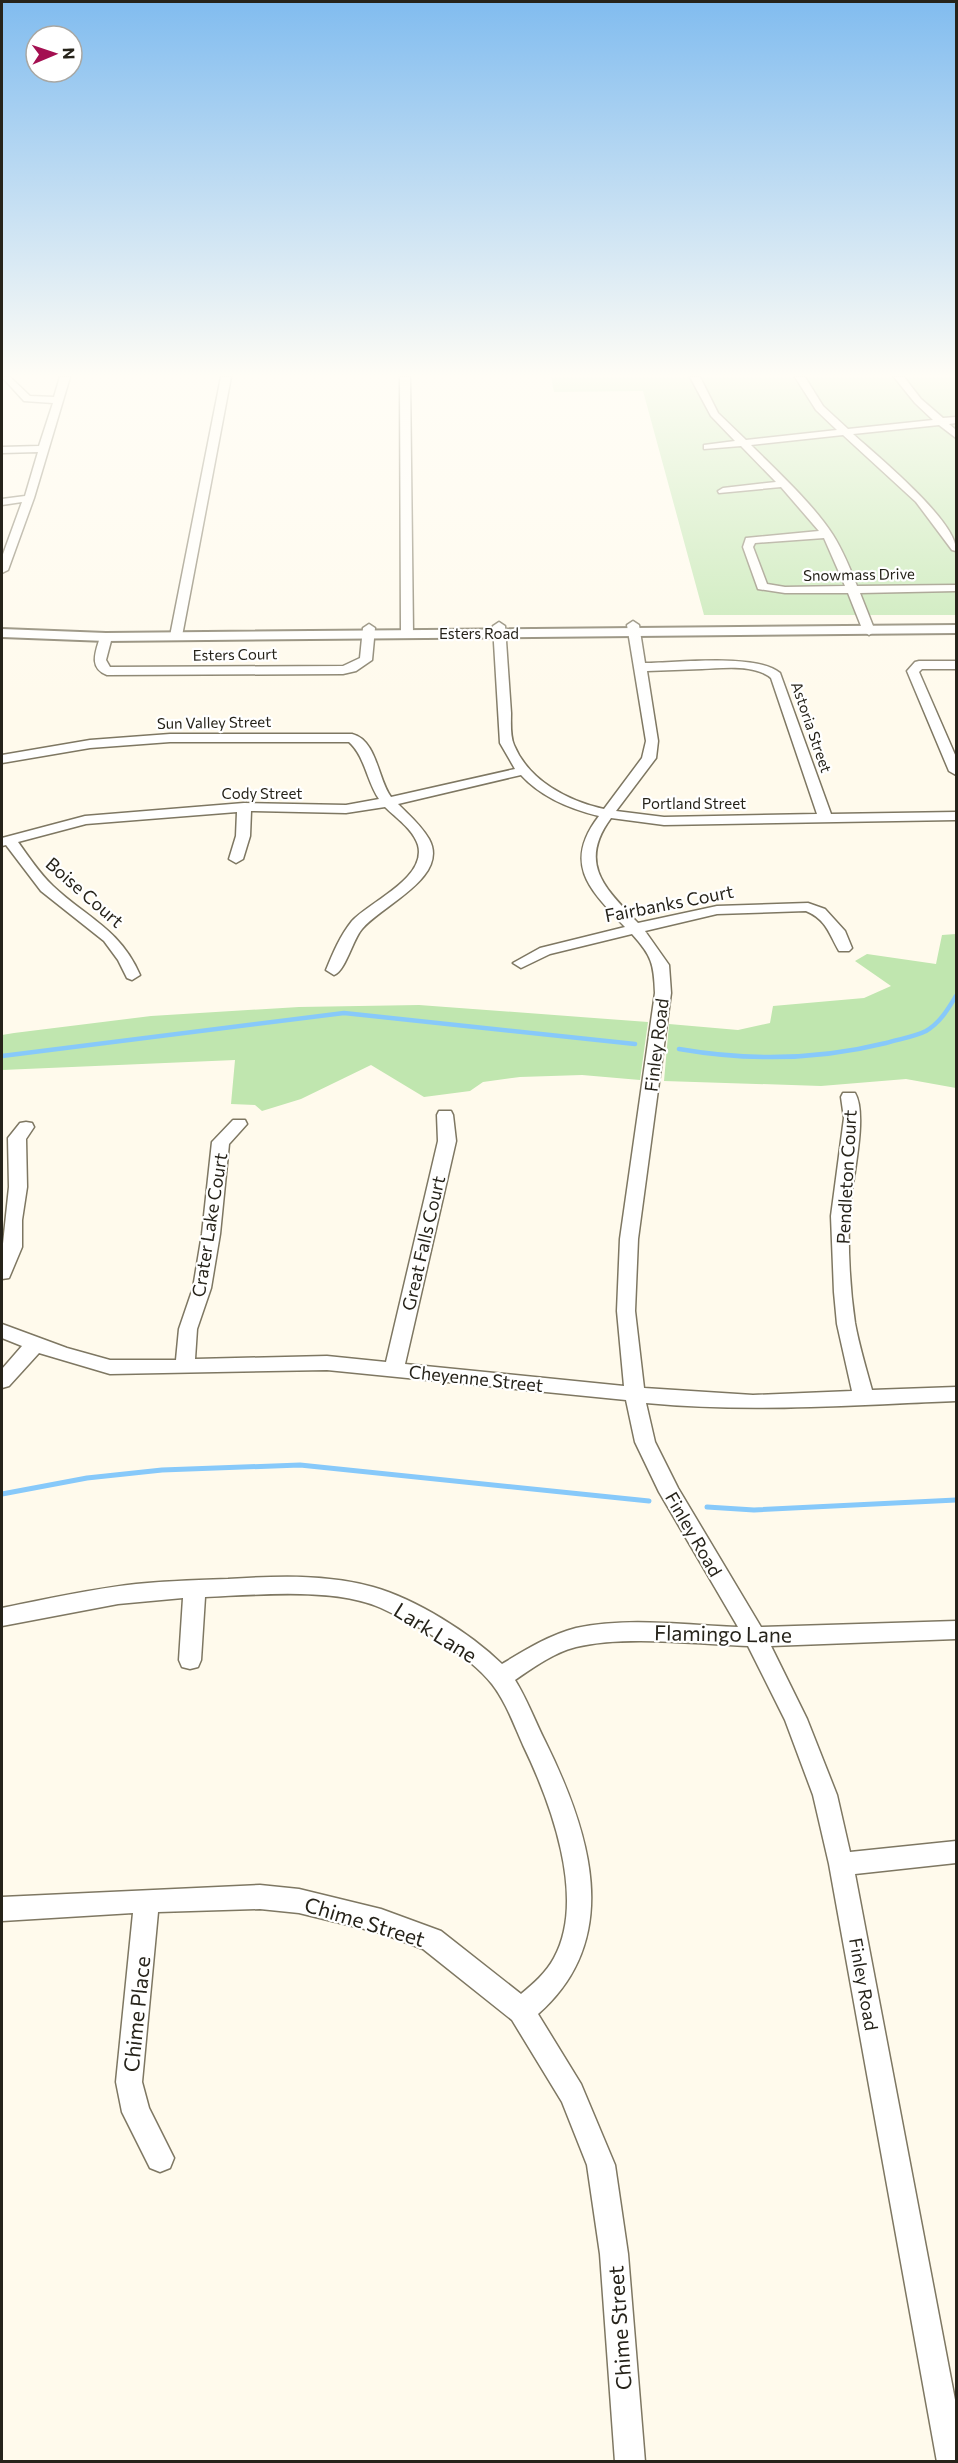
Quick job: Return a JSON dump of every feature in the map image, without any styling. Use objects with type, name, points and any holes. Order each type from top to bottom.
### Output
[{"type":"main road","name":"Esters Road","points":[[868,627],[957,622]]},
{"type":"main road","name":"Esters Road","points":[[2,626],[177,632],[868,627],[957,629]]},
{"type":"main road","name":"Esters Road","points":[[2,633],[106,637],[177,632]]},
{"type":"street","points":[[2,570],[30,492]]},
{"type":"street","points":[[177,632],[204,492]]},
{"type":"street","points":[[405,492],[406,631]]},
{"type":"street","points":[[791,492],[827,534],[839,555],[868,627]]},
{"type":"street","points":[[911,492],[957,548]]},
{"type":"street","points":[[2,502],[29,498]]},
{"type":"street","name":"Snowmass Drive","points":[[827,534],[750,540],[748,547],[762,587],[785,590],[957,588]]},
{"type":"street","name":"Finley Road","points":[[634,629],[652,741],[649,758],[593,833],[587,847],[588,872],[601,891],[637,928],[662,966],[663,993],[629,1239],[626,1311],[635,1395],[645,1442],[685,1521],[755,1637],[800,1729],[825,1796],[841,1864],[952,2462]]},
{"type":"street","name":"Portland Street","points":[[500,630],[506,743],[513,760],[537,785],[576,805],[633,819],[664,821],[957,816]]},
{"type":"street","name":"Esters Court","points":[[106,637],[99,663],[101,668],[118,672],[352,668],[366,660],[369,631]]},
{"type":"street","points":[[957,665],[919,665],[913,671],[957,771]]},
{"type":"street","name":"Astoria Street","points":[[640,667],[745,666],[764,668],[772,672],[777,677],[825,818]]},
{"type":"street","name":"Sun Valley Street","points":[[2,759],[80,746],[170,738],[352,738],[364,748],[372,777],[388,802],[421,839],[427,856],[425,867],[416,879],[380,904],[361,921],[345,941],[334,970]]},
{"type":"street","name":"Cody Street","points":[[6,841],[85,820],[244,807],[327,809],[388,802],[522,771]]},
{"type":"street","points":[[236,859],[243,836],[244,807]]},
{"type":"street","name":"Boise Court","points":[[6,841],[52,894],[91,921],[126,955],[132,975]]},
{"type":"street","name":"Fairbanks Court","points":[[521,963],[544,951],[717,910],[808,907],[820,912],[838,932],[844,948]]},
{"type":"street","name":"Pendleton Court","points":[[849,1097],[852,1118],[840,1216],[843,1292],[846,1324],[864,1399]]},
{"type":"street","name":"Great Falls Court","points":[[394,1369],[447,1141],[444,1115]]},
{"type":"street","name":"Crater Lake Court","points":[[185,1367],[188,1329],[202,1288],[211,1234],[221,1142],[239,1124]]},
{"type":"street","points":[[2,1273],[13,1247],[13,1220],[18,1187],[17,1138],[26,1128]]},
{"type":"street","name":"Cheyenne Street","points":[[3,1334],[110,1367],[327,1363],[635,1395],[753,1402],[957,1394]]},
{"type":"street","points":[[2,1381],[36,1344]]},
{"type":"street","name":"Lark Lane","points":[[2,1617],[134,1593],[284,1585],[332,1589],[376,1596],[424,1620],[483,1660],[500,1677],[544,1763],[565,1816],[578,1875],[578,1922],[568,1958],[550,1986],[521,2011]]},
{"type":"street","points":[[190,1660],[195,1589]]},
{"type":"street","name":"Flamingo Lane","points":[[500,1677],[543,1650],[575,1638],[613,1632],[755,1637],[957,1630]]},
{"type":"street","points":[[841,1864],[957,1852]]},
{"type":"street","name":"Chime Street","points":[[2,1909],[147,1900],[260,1897],[299,1901],[381,1922],[432,1940],[521,2011],[572,2092],[601,2165],[614,2254],[630,2462]]},
{"type":"street","name":"Chime Place","points":[[147,1900],[129,2082],[136,2112],[160,2158]]},
{"type":"green space","points":[[670,492],[955,492],[956,615],[704,615]]},
{"type":"green space","points":[[956,934],[956,1088],[906,1079],[821,1086],[664,1081],[669,1024],[738,1030],[770,1023],[773,1006],[864,998],[891,986],[855,961],[867,954],[936,964],[942,935]]},
{"type":"green space","points":[[419,1005],[648,1022],[640,1080],[582,1075],[520,1077],[483,1082],[470,1091],[424,1097],[371,1065],[301,1099],[262,1111],[255,1105],[231,1104],[235,1060],[2,1070],[2,1035],[14,1033],[151,1016],[299,1007]]},
{"type":"waterway","points":[[679,1049],[757,1057],[809,1056],[860,1049],[926,1031],[940,1020],[956,996]]},
{"type":"waterway","points":[[2,1056],[344,1013],[635,1044]]},
{"type":"waterway","points":[[2,1494],[87,1478],[162,1470],[300,1465],[649,1501]]},
{"type":"waterway","points":[[707,1507],[754,1510],[956,1500]]}]
